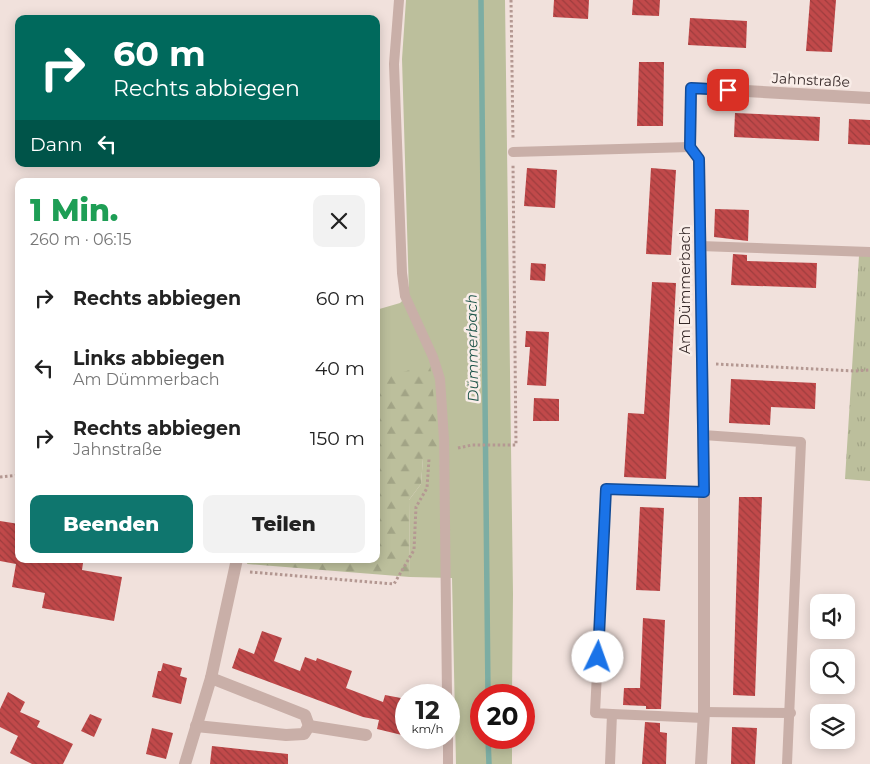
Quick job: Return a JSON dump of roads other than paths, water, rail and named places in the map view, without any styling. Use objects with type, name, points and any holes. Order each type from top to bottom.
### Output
[{"type":"street","name":"Jahnstraße","points":[[691,88],[870,98]]},
{"type":"street","name":"Am Dümmerbach","points":[[691,88],[690,147],[699,159],[704,492],[704,715],[701,764]]},
{"type":"street","points":[[185,764],[211,678],[236,564]]},
{"type":"street","points":[[211,678],[304,715],[309,726]]},
{"type":"street","points":[[196,726],[286,735],[304,734],[309,726]]},
{"type":"street","points":[[309,726],[366,735]]},
{"type":"lane","points":[[400,0],[394,64],[402,273],[405,296],[433,357],[440,379],[444,452],[447,684]]},
{"type":"lane","points":[[513,152],[690,147]]},
{"type":"lane","points":[[700,246],[870,252]]},
{"type":"lane","points":[[703,435],[801,442],[791,713],[787,764]]},
{"type":"lane","points":[[704,492],[606,489],[594,713],[704,715],[791,713]]},
{"type":"lane","points":[[610,764],[612,714]]},
{"type":"lane","points":[[448,749],[448,764]]},
{"type":"waterway","name":"Dümmerbach","points":[[481,0],[488,684]]},
{"type":"waterway","name":"Dümmerbach","points":[[488,749],[489,764]]}]
